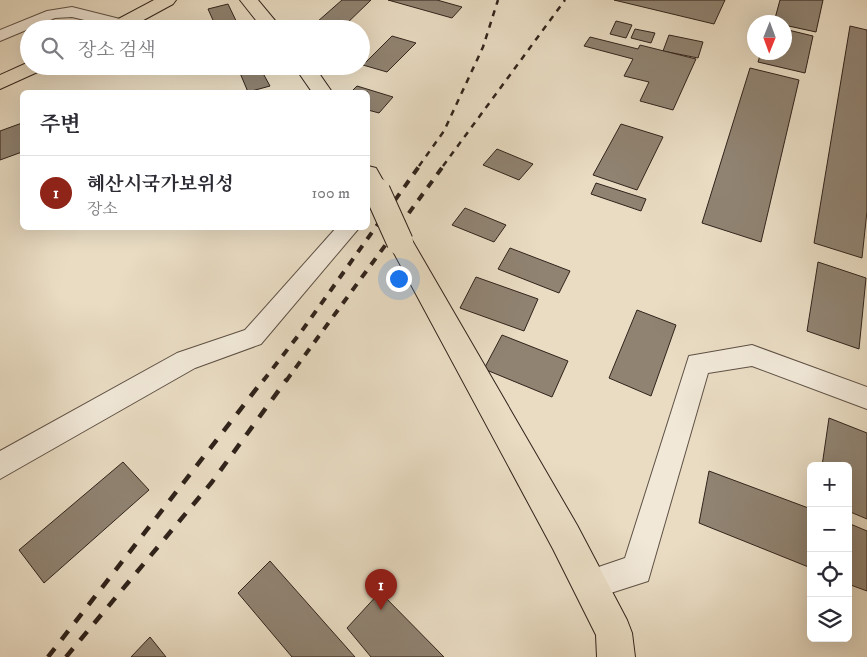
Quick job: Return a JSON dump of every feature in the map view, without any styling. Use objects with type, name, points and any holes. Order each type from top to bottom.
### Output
[{"type":"main road","points":[[129,20],[167,0]]},
{"type":"main road","points":[[249,0],[266,20]]},
{"type":"main road","points":[[0,83],[20,73]]},
{"type":"main road","points":[[310,75],[321,90]]},
{"type":"main road","points":[[371,190],[565,537],[614,632],[616,657]]},
{"type":"street","points":[[38,20],[74,6],[104,20]]},
{"type":"street","points":[[0,36],[20,28]]},
{"type":"street","points":[[0,466],[186,360],[253,337],[346,230]]},
{"type":"street","points":[[589,585],[637,570],[698,364],[752,355],[867,398]]},
{"type":"building","points":[[342,0],[371,0],[350,20],[319,20]]},
{"type":"building","points":[[388,0],[437,0],[462,7],[452,18]]},
{"type":"building","points":[[614,0],[725,0],[714,24]]},
{"type":"building","points":[[780,0],[823,0],[816,32],[792,27],[792,15],[776,15]]},
{"type":"building","points":[[228,4],[236,20],[213,20],[208,9]]},
{"type":"building","points":[[616,21],[632,25],[626,38],[610,34]]},
{"type":"building","points":[[850,26],[867,30],[867,211],[862,258],[814,243]]},
{"type":"building","points":[[635,29],[655,33],[651,43],[631,38]]},
{"type":"building","points":[[792,31],[813,36],[805,73],[758,62],[759,60],[792,60]]},
{"type":"building","points":[[669,35],[703,42],[698,58],[663,51]]},
{"type":"building","points":[[392,36],[416,43],[387,72],[370,67],[370,58]]},
{"type":"building","points":[[590,37],[638,49],[640,45],[696,59],[673,110],[640,101],[649,82],[624,76],[633,59],[584,46]]},
{"type":"building","points":[[750,68],[799,80],[761,242],[702,223]]},
{"type":"building","points":[[241,75],[264,75],[270,86],[255,90],[247,90]]},
{"type":"building","points":[[357,86],[393,97],[379,113],[370,111],[370,90],[353,90]]},
{"type":"building","points":[[20,124],[20,153],[0,160],[0,131]]},
{"type":"building","points":[[621,124],[663,137],[637,190],[593,175]]},
{"type":"building","points":[[497,149],[533,164],[519,180],[483,165]]},
{"type":"building","points":[[596,183],[646,199],[641,211],[591,194]]},
{"type":"building","points":[[465,208],[506,225],[494,242],[452,225]]},
{"type":"building","points":[[510,248],[570,271],[559,293],[498,269]]},
{"type":"building","points":[[818,262],[866,278],[859,349],[807,331]]},
{"type":"building","points":[[476,277],[538,299],[524,331],[460,308]]},
{"type":"building","points":[[637,310],[676,325],[651,396],[609,378]]},
{"type":"building","points":[[502,335],[568,361],[552,397],[484,369]]},
{"type":"building","points":[[829,418],[867,433],[867,519],[852,513],[852,462],[823,462]]},
{"type":"building","points":[[123,462],[149,490],[44,583],[19,550]]},
{"type":"building","points":[[709,471],[807,508],[807,566],[699,523]]},
{"type":"building","points":[[852,525],[867,531],[867,591],[852,585]]},
{"type":"building","points":[[270,561],[355,657],[292,657],[238,593]]},
{"type":"building","points":[[380,592],[444,657],[371,657],[347,628]]},
{"type":"building","points":[[150,637],[166,657],[131,657]]},
{"type":"railway","points":[[419,166],[444,131],[483,47],[498,0]]},
{"type":"railway","points":[[443,166],[565,0]]},
{"type":"railway","points":[[263,381],[301,332],[420,165]]},
{"type":"railway","points":[[286,381],[444,165]]},
{"type":"railway","points":[[48,657],[264,379]]},
{"type":"railway","points":[[66,657],[212,482],[287,379]]},
{"type":"place","name":"혜산시국가보위성","points":[[381,610]]}]
